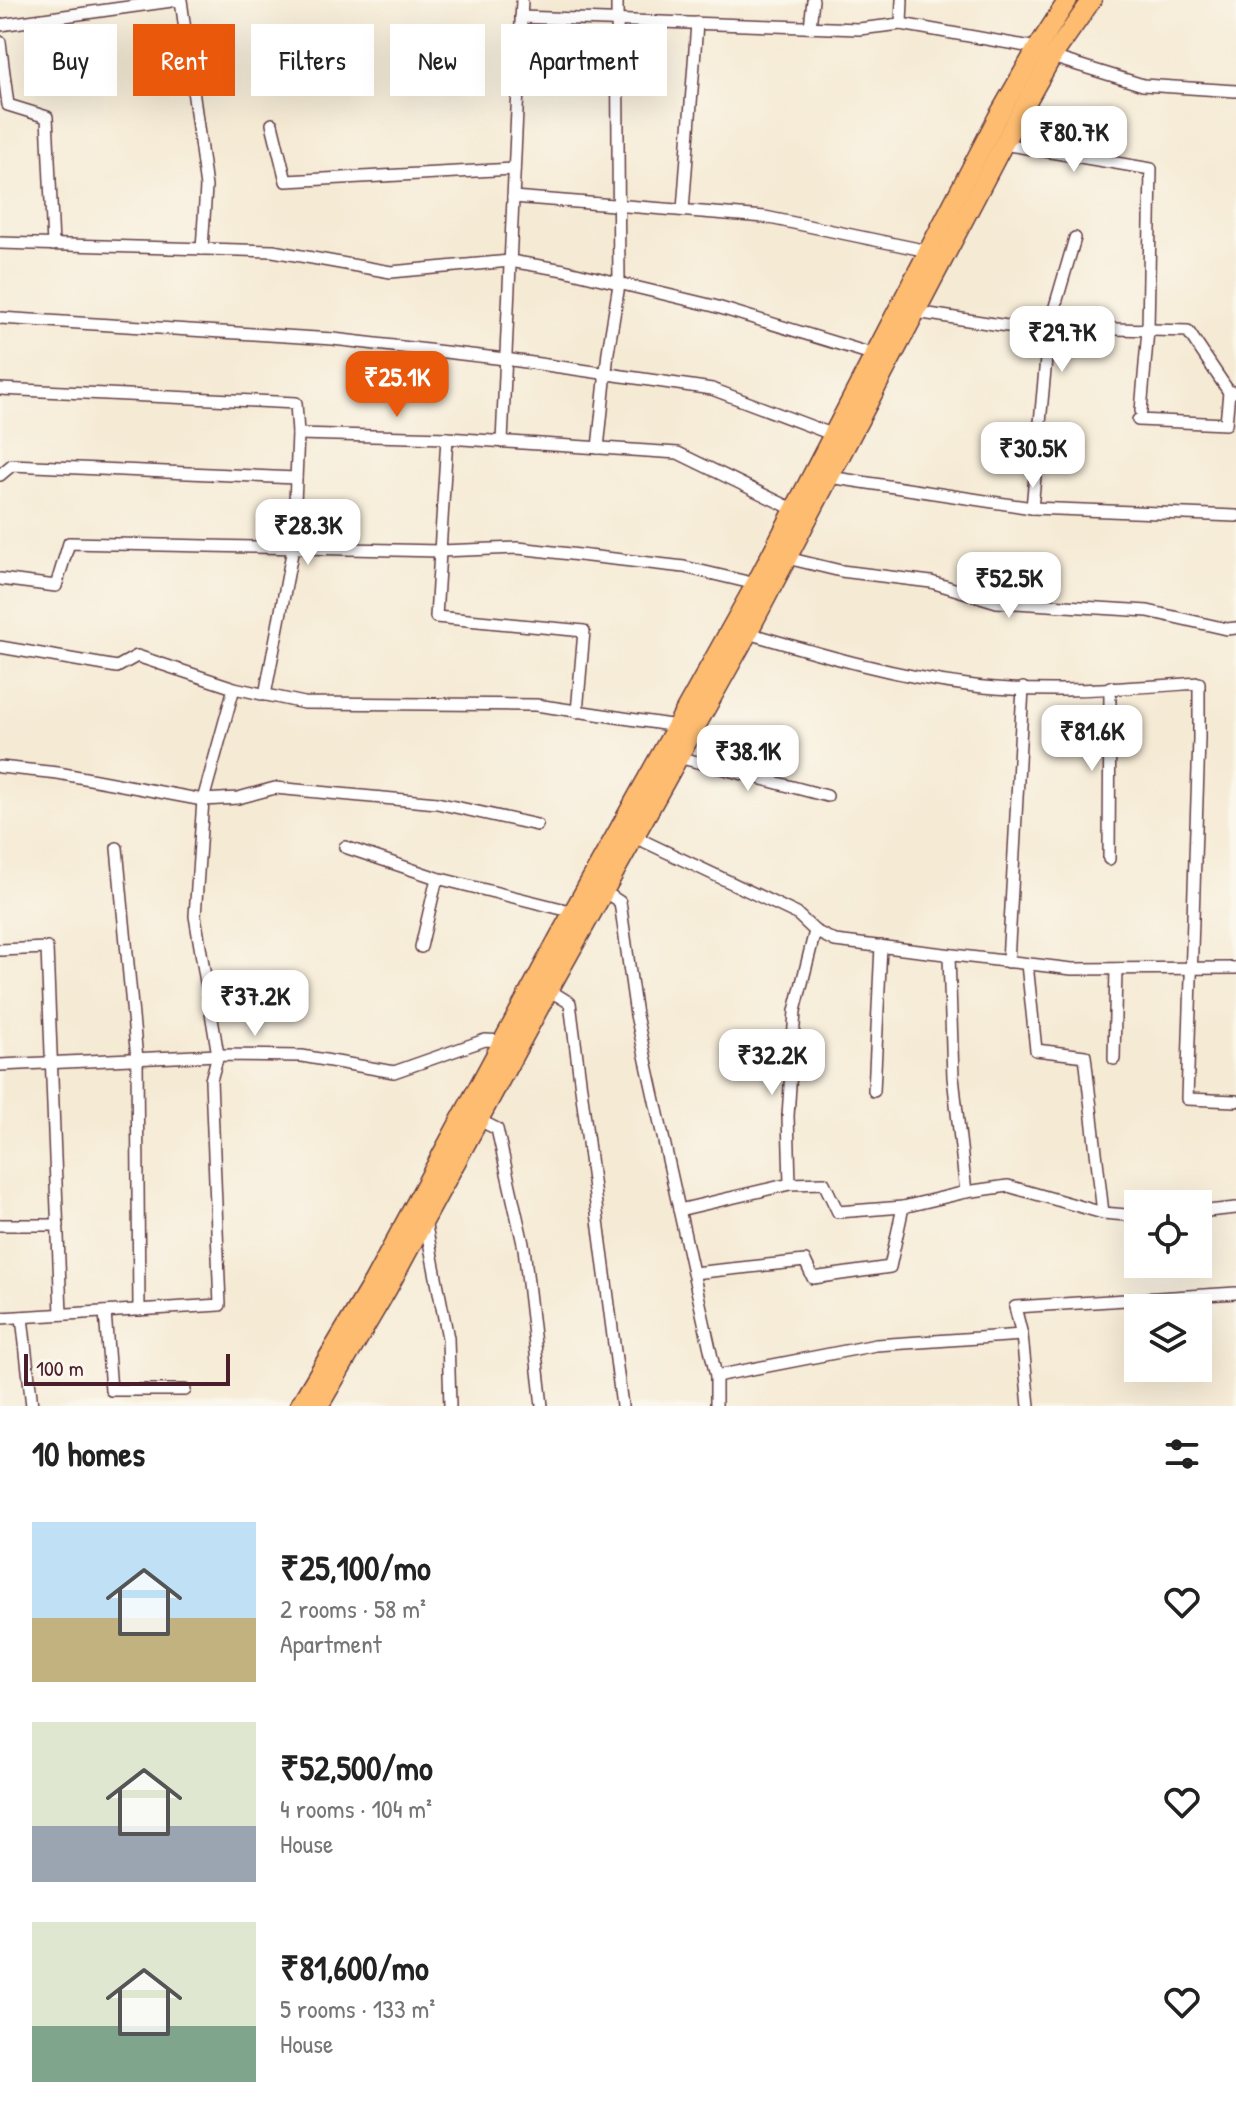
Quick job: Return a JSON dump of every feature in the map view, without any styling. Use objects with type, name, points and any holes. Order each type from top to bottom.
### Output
[{"type":"highway","points":[[319,1406],[424,1221],[504,1041],[605,892],[677,726],[756,584],[829,477],[882,358],[1003,144],[1068,0]]},
{"type":"highway","points":[[908,309],[928,251],[997,118],[1045,52],[1092,0]]},
{"type":"highway","points":[[299,1406],[472,1118],[542,986],[574,912],[678,757],[748,633],[787,558],[834,435],[882,358]]},
{"type":"street","points":[[0,25],[90,6],[180,0],[206,187],[202,249]]},
{"type":"street","points":[[502,442],[522,0]]},
{"type":"street","points":[[598,448],[619,285],[617,0]]},
{"type":"street","points":[[810,27],[813,0]]},
{"type":"street","points":[[901,24],[902,0]]},
{"type":"street","points":[[521,17],[859,29],[901,24],[1045,52],[1143,85],[1236,91]]},
{"type":"street","points":[[683,210],[697,23]]},
{"type":"street","points":[[0,42],[8,105],[47,117],[53,245]]},
{"type":"street","points":[[272,124],[286,181],[514,169]]},
{"type":"street","points":[[908,309],[1007,326],[1049,327],[1148,330],[1188,331],[1233,392],[1226,424],[1139,416],[1148,330],[1151,169],[1003,144]]},
{"type":"street","points":[[513,197],[765,217],[928,251]]},
{"type":"street","points":[[1032,508],[1049,327],[1075,238]]},
{"type":"street","points":[[0,243],[273,251],[391,272],[510,261],[564,270],[714,306],[882,358]]},
{"type":"street","points":[[0,318],[333,339],[505,359],[712,389],[834,435]]},
{"type":"street","points":[[0,389],[296,403],[298,434],[293,548],[265,695]]},
{"type":"street","points":[[298,434],[447,438],[678,453],[802,513]]},
{"type":"street","points":[[447,438],[436,617],[584,631],[577,712]]},
{"type":"street","points":[[0,475],[12,465],[296,478]]},
{"type":"street","points":[[829,477],[1032,508],[1236,516]]},
{"type":"street","points":[[0,579],[56,586],[69,543],[440,551],[518,548],[684,567],[756,584]]},
{"type":"street","points":[[787,558],[841,571],[931,582],[997,602],[1148,611],[1227,629],[1236,628]]},
{"type":"street","points":[[748,633],[854,663],[968,685],[1023,688],[1199,683],[1187,1099],[1236,1101]]},
{"type":"street","points":[[0,647],[117,667],[137,656],[234,688],[304,703],[536,705],[677,726]]},
{"type":"street","points":[[1109,859],[1110,687]]},
{"type":"street","points":[[0,1318],[220,1305],[211,1080],[218,1055],[195,916],[203,800],[234,688]]},
{"type":"street","points":[[1008,962],[1023,688]]},
{"type":"street","points":[[678,757],[827,796]]},
{"type":"street","points":[[0,767],[58,773],[203,800],[238,798],[275,788],[437,803],[537,825]]},
{"type":"street","points":[[628,833],[797,914],[815,931],[835,941],[1072,969],[1236,968]]},
{"type":"street","points":[[345,847],[437,878],[574,912]]},
{"type":"street","points":[[117,848],[137,1059],[139,1310]]},
{"type":"street","points":[[421,947],[437,878]]},
{"type":"street","points":[[605,892],[620,902],[636,1015],[716,1376],[716,1406]]},
{"type":"street","points":[[790,1184],[788,1116],[795,1011],[815,931]]},
{"type":"street","points":[[874,1091],[881,946]]},
{"type":"street","points":[[0,950],[47,948],[61,1314]]},
{"type":"street","points":[[949,956],[953,1077],[966,1192]]},
{"type":"street","points":[[1027,964],[1036,1050],[1085,1056],[1103,1213]]},
{"type":"street","points":[[1114,1059],[1116,969]]},
{"type":"street","points":[[542,986],[570,1003],[622,1406]]},
{"type":"street","points":[[0,1065],[218,1055],[302,1056],[394,1072],[485,1040],[504,1041]]},
{"type":"street","points":[[472,1118],[497,1129],[524,1248],[542,1406]]},
{"type":"street","points":[[679,1210],[790,1184],[824,1183],[838,1212],[903,1207],[1008,1186],[1103,1213],[1124,1215]]},
{"type":"street","points":[[693,1273],[805,1261],[813,1278],[890,1267],[903,1207]]},
{"type":"street","points":[[1212,1211],[1236,1208]]},
{"type":"street","points":[[424,1221],[448,1338],[450,1406]]},
{"type":"street","points":[[0,1225],[58,1225]]},
{"type":"street","points":[[1029,1406],[1022,1335],[1015,1307],[1236,1293]]},
{"type":"street","points":[[105,1312],[111,1390],[185,1390]]},
{"type":"street","points":[[22,1317],[32,1406]]},
{"type":"street","points":[[716,1376],[876,1345],[1022,1335]]}]
